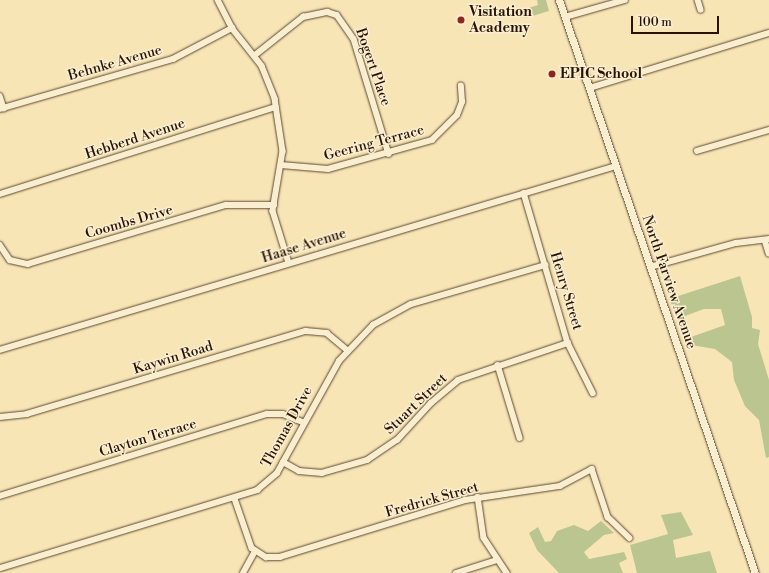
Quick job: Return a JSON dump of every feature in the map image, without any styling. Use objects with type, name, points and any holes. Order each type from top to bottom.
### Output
[{"type":"street","points":[[218,0],[232,28],[254,56],[266,77],[276,107],[283,135],[281,165],[274,205],[274,220],[289,263]]},
{"type":"street","name":"North Farview Avenue","points":[[559,0],[755,573]]},
{"type":"street","points":[[565,17],[625,0]]},
{"type":"street","points":[[698,0],[701,10]]},
{"type":"street","name":"Bogert Place","points":[[254,56],[303,17],[327,12],[337,15],[354,39],[389,154]]},
{"type":"street","name":"Behnke Avenue","points":[[2,109],[173,59],[232,28]]},
{"type":"street","points":[[590,88],[769,33]]},
{"type":"street","name":"Geering Terrace","points":[[281,165],[328,169],[425,144],[446,130],[460,108],[461,86]]},
{"type":"street","points":[[0,96],[2,109]]},
{"type":"street","name":"Hebberd Avenue","points":[[0,194],[276,107]]},
{"type":"street","points":[[697,151],[769,130]]},
{"type":"street","name":"Haase Avenue","points":[[0,350],[616,166]]},
{"type":"street","name":"Henry Street","points":[[524,193],[568,343],[593,393]]},
{"type":"street","name":"Coombs Drive","points":[[0,245],[10,260],[28,264],[226,205],[274,205]]},
{"type":"street","points":[[650,267],[736,243],[767,240],[769,253]]},
{"type":"street","name":"Thomas Drive","points":[[1,568],[235,498],[269,482],[282,462],[303,422],[347,350],[374,325],[397,310],[545,265]]},
{"type":"street","name":"Kaywin Road","points":[[0,417],[27,414],[306,331],[327,333],[347,350]]},
{"type":"street","name":"Stuart Street","points":[[282,462],[299,471],[322,473],[367,460],[397,440],[448,388],[478,370],[568,343]]},
{"type":"street","points":[[498,365],[520,438]]},
{"type":"street","name":"Clayton Terrace","points":[[0,496],[267,414],[283,414],[303,422]]},
{"type":"street","name":"Fredrick Street","points":[[255,550],[266,557],[290,556],[478,497],[547,490],[570,482],[592,469],[608,516],[630,538]]},
{"type":"street","points":[[478,497],[484,538],[497,560],[507,573]]},
{"type":"street","points":[[235,498],[255,550],[243,573]]},
{"type":"street","points":[[456,573],[497,560]]},
{"type":"green space","points":[[537,0],[546,0],[549,11],[526,18],[515,16],[513,13],[538,5]]},
{"type":"green space","points":[[740,276],[752,317],[752,328],[760,330],[758,344],[769,380],[769,457],[766,458],[759,420],[745,406],[734,380],[732,362],[715,349],[691,345],[691,337],[725,325],[721,309],[704,309],[685,316],[681,325],[669,299]]},
{"type":"green space","points":[[681,512],[693,535],[673,540],[676,558],[710,551],[717,573],[637,573],[630,545],[668,534],[661,515]]},
{"type":"green space","points":[[601,521],[614,533],[604,535],[584,552],[589,559],[624,552],[627,559],[619,563],[623,573],[559,573],[537,550],[529,533],[538,527],[545,542],[551,541],[557,531],[574,525],[588,531]]},
{"type":"place","name":"Visitation Academy","points":[[461,20]]},
{"type":"place","name":"EPIC School","points":[[552,74]]}]
